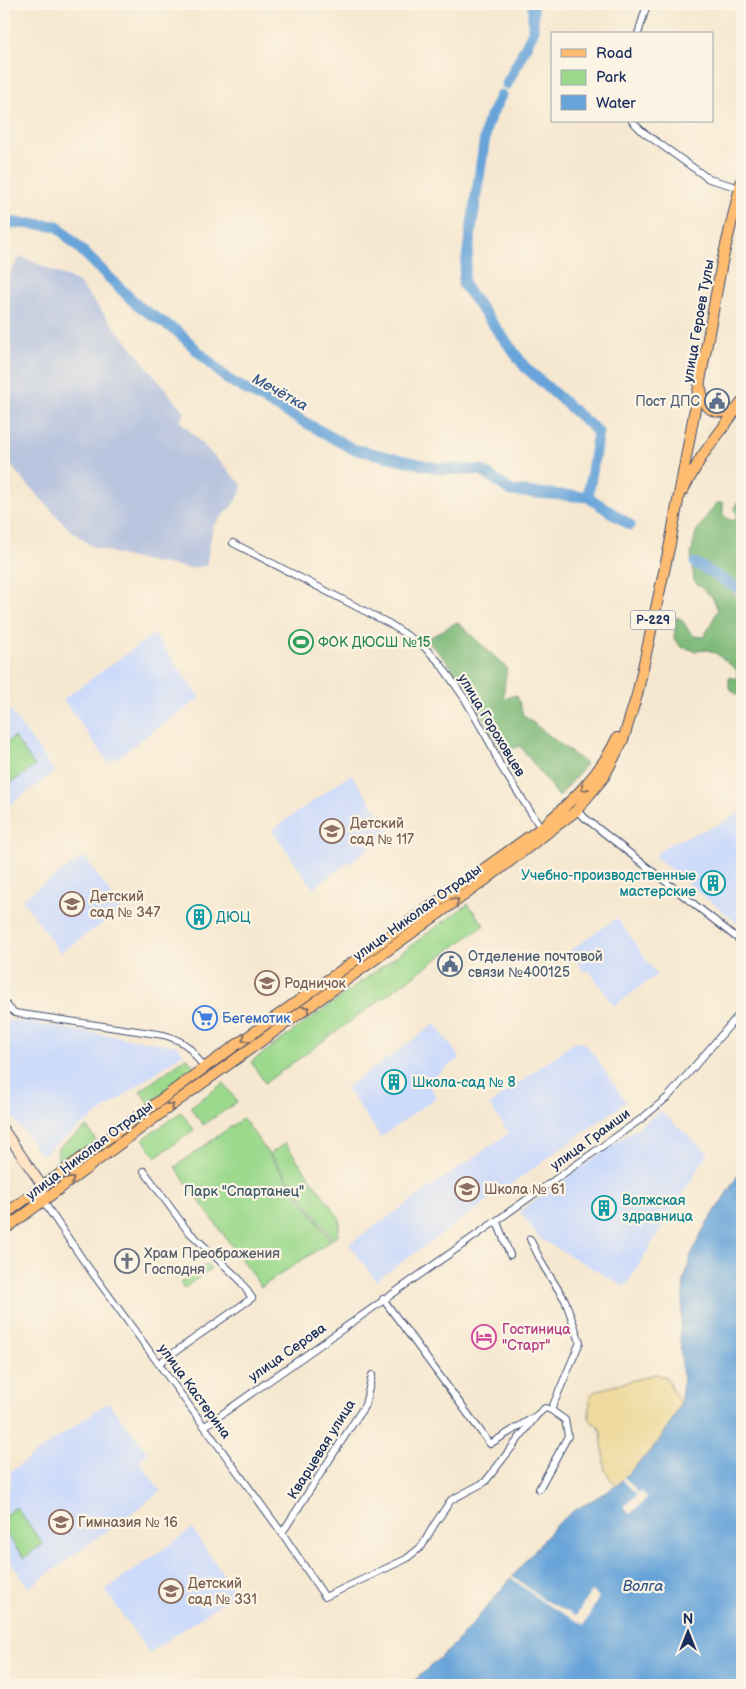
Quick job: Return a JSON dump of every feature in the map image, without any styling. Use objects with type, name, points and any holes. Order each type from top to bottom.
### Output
[{"type":"main road","name":"улица Героев Тулы","points":[[678,499],[722,262],[741,183]]},
{"type":"main road","points":[[700,386],[705,403],[712,411],[722,413],[739,406]]},
{"type":"main road","name":"улица Николая Отрады","points":[[4,1215],[204,1068],[572,808],[607,757],[625,716],[678,499],[702,456],[739,406]]},
{"type":"main road","name":"улица Николая Отрады","points":[[4,1230],[172,1105],[480,884],[572,808],[604,777],[623,740],[637,695],[678,499]]},
{"type":"street","points":[[639,32],[647,4]]},
{"type":"street","points":[[633,122],[643,132],[709,179],[741,183]]},
{"type":"street","name":"улица Гороховцев","points":[[233,543],[390,624],[423,646],[439,662],[465,699],[500,765],[542,828]]},
{"type":"street","points":[[572,808],[742,942]]},
{"type":"street","points":[[4,1001],[15,1013],[177,1038],[187,1044],[204,1068]]},
{"type":"street","name":"улица Грамши","points":[[384,1299],[497,1222],[641,1119],[668,1097],[742,1010]]},
{"type":"street","points":[[4,1130],[43,1187],[44,1201]]},
{"type":"street","points":[[144,1171],[187,1230],[239,1279],[252,1298],[159,1363]]},
{"type":"street","name":"улица Кастерина","points":[[44,1201],[83,1260],[205,1426],[325,1596],[406,1559],[422,1546],[451,1500],[485,1482],[537,1415]]},
{"type":"street","points":[[497,1222],[510,1255]]},
{"type":"street","points":[[530,1239],[544,1267],[565,1300],[580,1342],[551,1410]]},
{"type":"street","points":[[384,1299],[490,1444],[545,1408],[565,1420],[568,1436],[539,1489]]},
{"type":"street","name":"улица Серова","points":[[205,1426],[384,1299]]},
{"type":"street","name":"Кварцевая улица","points":[[282,1533],[365,1405],[372,1376]]},
{"type":"shaded area","points":[[20,256],[78,282],[185,413],[180,421],[242,485],[240,494],[233,505],[213,526],[206,566],[188,568],[131,558],[91,546],[68,528],[17,473],[6,458],[4,459],[4,286]]},
{"type":"shaded area","points":[[154,634],[200,698],[109,763],[63,699]]},
{"type":"shaded area","points":[[4,702],[55,772],[4,809]]},
{"type":"shaded area","name":"Детский сад № 117","points":[[351,774],[392,832],[313,888],[272,830]]},
{"type":"shaded area","points":[[742,812],[742,927],[654,856],[667,845],[720,824]]},
{"type":"shaded area","name":"Детский сад № 347","points":[[84,856],[122,910],[60,953],[22,899]]},
{"type":"shaded area","points":[[617,918],[657,975],[614,1006],[589,970],[584,972],[569,951]]},
{"type":"shaded area","points":[[4,1019],[178,1046],[183,1053],[41,1155],[4,1106]]},
{"type":"shaded area","points":[[435,1024],[460,1058],[427,1082],[437,1097],[381,1137],[346,1088]]},
{"type":"shaded area","name":"Школа № 61","points":[[576,1041],[587,1045],[626,1102],[376,1281],[349,1244],[509,1133],[489,1105]]},
{"type":"shaded area","points":[[660,1111],[708,1153],[625,1287],[539,1238],[520,1211]]},
{"type":"shaded area","name":"Гимназия № 16","points":[[108,1402],[148,1453],[139,1461],[161,1491],[29,1588],[4,1552],[4,1492],[10,1488],[11,1471]]},
{"type":"shaded area","name":"Детский сад № 331","points":[[192,1529],[236,1593],[149,1653],[105,1590]]},
{"type":"green space","points":[[742,500],[742,557],[737,569],[742,573],[742,579],[736,581],[732,593],[742,601],[742,699],[729,688],[729,677],[737,679],[737,670],[717,654],[708,650],[696,651],[681,647],[674,639],[676,617],[681,619],[693,636],[704,637],[718,610],[712,597],[694,581],[691,555],[696,532],[716,503],[723,503],[723,515],[732,521],[738,517],[734,507]]},
{"type":"green space","points":[[457,622],[507,668],[503,698],[517,695],[523,715],[586,764],[559,797],[520,746],[502,753],[471,695],[446,660],[426,640]]},
{"type":"green space","points":[[14,737],[35,766],[4,788],[4,744]]},
{"type":"green space","points":[[468,904],[484,925],[265,1083],[251,1062]]},
{"type":"green space","points":[[187,1057],[196,1070],[149,1104],[140,1091]]},
{"type":"green space","points":[[224,1083],[237,1102],[203,1125],[190,1107]]},
{"type":"green space","points":[[181,1112],[194,1130],[156,1157],[143,1139]]},
{"type":"green space","name":"Парк \"Спартанец\"","points":[[243,1118],[331,1241],[261,1287],[175,1167]]},
{"type":"green space","points":[[87,1127],[97,1142],[57,1171],[58,1148]]},
{"type":"green space","points":[[285,1143],[340,1219],[338,1236],[332,1239],[270,1154]]},
{"type":"green space","points":[[207,1264],[211,1269],[184,1288],[180,1283]]},
{"type":"green space","points":[[16,1507],[43,1544],[24,1558],[4,1531],[4,1516]]},
{"type":"sand","points":[[655,1374],[666,1377],[680,1404],[660,1438],[644,1458],[616,1486],[605,1471],[599,1427],[589,1418],[590,1396],[595,1391]]},
{"type":"water","name":"Волга","points":[[742,1169],[742,1685],[409,1685],[449,1650],[554,1527],[572,1512],[616,1486],[659,1442],[680,1404],[683,1383],[680,1336],[684,1281],[691,1255],[703,1230]]},
{"type":"pier","points":[[624,1477],[639,1493],[641,1491],[648,1498],[630,1514],[624,1506],[637,1495],[622,1479]]},
{"type":"pier","points":[[513,1576],[541,1598],[576,1616],[591,1591],[599,1597],[584,1625],[544,1603],[511,1578]]},
{"type":"waterway","name":"Мечётка","points":[[507,84],[533,32],[533,4]]},
{"type":"waterway","name":"Мечётка","points":[[501,95],[487,124],[463,284],[525,367],[598,432],[588,497]]},
{"type":"waterway","name":"Мечётка","points":[[4,222],[57,226],[138,306],[178,332],[227,379],[353,449],[441,469],[481,470],[511,491],[588,497],[630,525]]},
{"type":"waterway","name":"Мечётка","points":[[695,563],[742,591]]},
{"type":"place","name":"Пост ДПС","points":[[717,401]]},
{"type":"place","name":"ФОК ДЮСШ №15","points":[[301,642]]},
{"type":"place","name":"Детский сад № 117","points":[[332,831]]},
{"type":"place","name":"Учебно-производственные мастерские","points":[[713,883]]},
{"type":"place","name":"Детский сад № 347","points":[[72,904]]},
{"type":"place","name":"ДЮЦ","points":[[199,917]]},
{"type":"place","name":"Отделение почтовой связи №400125","points":[[450,964]]},
{"type":"place","name":"Родничок","points":[[267,983]]},
{"type":"place","name":"Бегемотик","points":[[205,1018]]},
{"type":"place","name":"Школа-сад № 8","points":[[394,1082]]},
{"type":"place","name":"Школа № 61","points":[[467,1189]]},
{"type":"place","name":"Волжская здравница","points":[[604,1208]]},
{"type":"place","name":"Храм Преображения Господня","points":[[127,1261]]},
{"type":"place","name":"Гостиница \"Старт\"","points":[[484,1337]]},
{"type":"place","name":"Гимназия № 16","points":[[61,1522]]},
{"type":"place","name":"Детский сад № 331","points":[[171,1591]]}]
